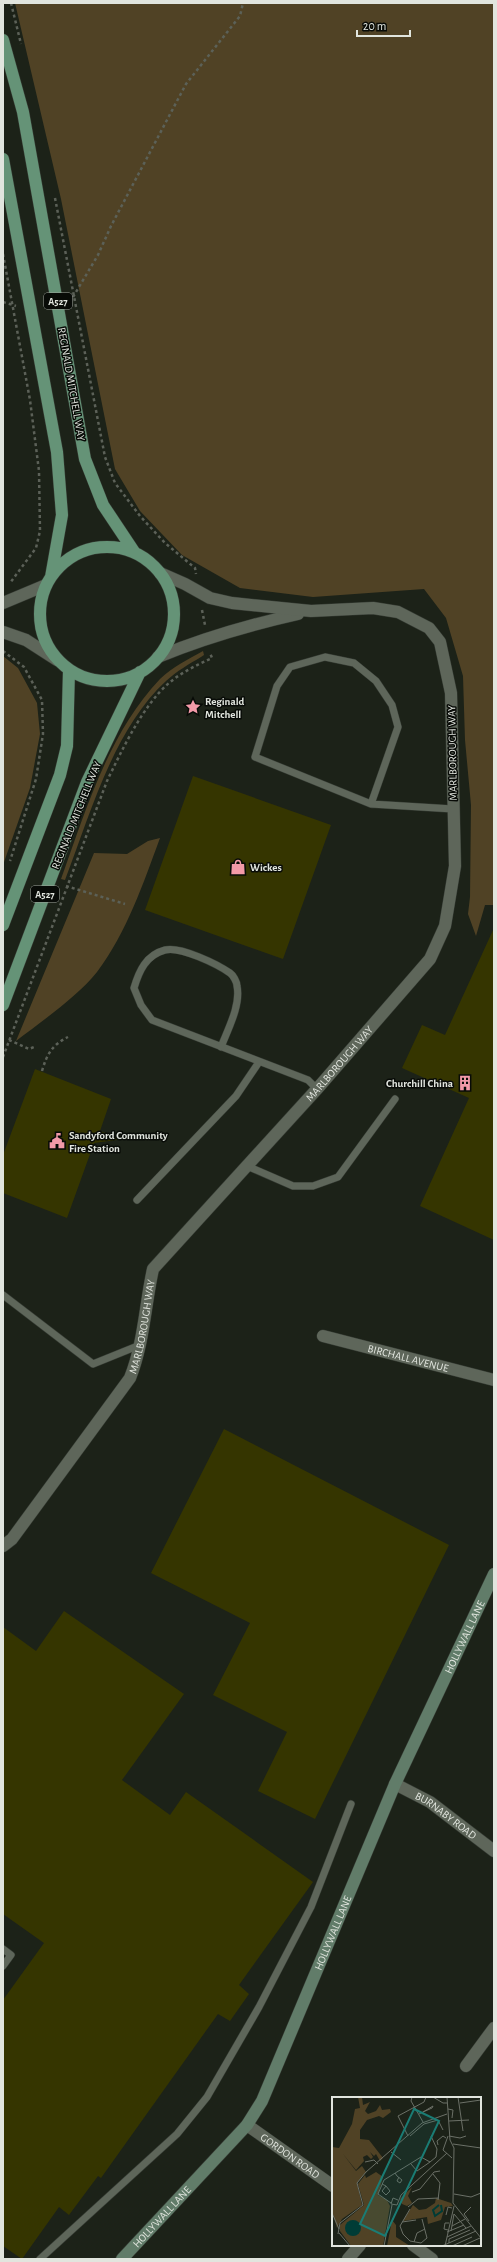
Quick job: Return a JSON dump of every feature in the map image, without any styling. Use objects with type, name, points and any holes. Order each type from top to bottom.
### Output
[{"type":"main road","name":"REGINALD MITCHELL WAY","points":[[3,40],[23,112],[86,459],[103,505],[135,553]]},
{"type":"main road","name":"A527","points":[[3,159],[57,452],[62,515],[49,581]]},
{"type":"main road","points":[[109,547],[135,553],[147,561],[160,573],[171,596],[174,618],[170,635],[158,657],[140,672],[126,678],[104,681],[82,676],[69,670],[57,660],[45,641],[40,623],[40,611],[49,581],[66,561],[90,550],[109,547]]},
{"type":"main road","name":"A527","points":[[3,925],[60,775],[67,746],[69,670]]},
{"type":"main road","name":"REGINALD MITCHELL WAY","points":[[3,1005],[88,782],[140,672]]},
{"type":"street","name":"MARLBOROUGH WAY","points":[[3,1546],[12,1539],[130,1378],[138,1357],[147,1296],[154,1269],[317,1089],[430,959],[445,926],[452,894],[454,866],[451,693],[440,642],[429,628],[398,612],[373,608],[311,611],[252,607],[210,598],[185,584],[160,573]]},
{"type":"street","points":[[3,603],[49,581]]},
{"type":"street","name":"MARLBOROUGH WAY","points":[[158,657],[198,641],[248,625],[311,611]]},
{"type":"street","points":[[3,632],[26,640],[57,660]]},
{"type":"street","name":"BIRCHALL AVENUE","points":[[323,1336],[494,1380]]},
{"type":"street","name":"HOLLYWALL LANE","points":[[122,2259],[247,2124],[262,2101],[395,1784],[494,1574]]},
{"type":"street","name":"BURNABY ROAD","points":[[395,1784],[430,1802],[494,1851]]},
{"type":"street","points":[[466,2066],[494,2028]]},
{"type":"street","name":"GORDON ROAD","points":[[247,2124],[332,2185]]},
{"type":"street","points":[[348,2259],[359,2246]]},
{"type":"street","points":[[414,2246],[432,2259]]},
{"type":"lane","points":[[371,804],[398,727],[392,705],[376,681],[354,663],[325,657],[290,667],[278,686],[255,757],[371,804],[453,809]]},
{"type":"lane","points":[[221,1047],[237,1001],[237,985],[232,974],[185,951],[166,949],[151,956],[140,970],[134,988],[141,1004],[152,1020],[259,1062],[308,1080],[317,1089]]},
{"type":"lane","points":[[137,1200],[236,1096],[259,1062]]},
{"type":"lane","points":[[246,1166],[293,1186],[313,1186],[338,1177],[395,1099]]},
{"type":"lane","points":[[3,1295],[94,1364],[140,1345]]},
{"type":"lane","points":[[40,2259],[177,2134],[207,2097],[259,2007],[311,1907],[351,1804]]},
{"type":"lane","points":[[3,1948],[11,1955],[3,1966]]},
{"type":"path","points":[[11,3],[23,50]]},
{"type":"path","points":[[73,296],[98,255],[111,226],[186,84],[240,16],[244,3]]},
{"type":"path","points":[[54,194],[105,457],[115,483],[165,543],[195,568]]},
{"type":"path","points":[[3,254],[30,400],[39,471],[40,531],[36,548],[28,561],[6,585]]},
{"type":"path","points":[[3,302],[13,307]]},
{"type":"path","points":[[3,651],[24,667],[42,700],[43,734],[36,778],[8,867]]},
{"type":"path","points":[[3,1057],[104,788],[123,747],[143,715],[168,684],[183,672],[212,658],[209,651]]},
{"type":"path","points":[[76,889],[125,904]]},
{"type":"path","points":[[42,1071],[50,1050],[58,1042],[68,1037]]},
{"type":"path","points":[[9,1040],[29,1049],[34,1047]]},
{"type":"shaded area","points":[[15,3],[494,3],[494,905],[485,905],[476,936],[468,914],[470,897],[471,805],[465,740],[463,676],[446,618],[424,589],[313,597],[240,588],[182,555],[140,511],[115,469],[61,199]]},
{"type":"shaded area","points":[[203,651],[204,655],[166,681],[147,701],[131,724],[117,748],[105,774],[65,880],[61,879],[100,774],[112,748],[126,724],[160,679],[175,667]]},
{"type":"shaded area","points":[[3,656],[18,668],[37,703],[40,734],[30,788],[3,865]]},
{"type":"shaded area","points":[[160,838],[141,890],[126,924],[108,957],[80,991],[16,1041],[94,853],[127,854],[148,841]]},
{"type":"building","name":"Wickes","points":[[193,776],[331,825],[283,959],[145,910]]},
{"type":"building","name":"Churchill China","points":[[494,928],[494,1240],[420,1206],[469,1098],[402,1068],[422,1025],[445,1035]]},
{"type":"building","name":"Sandyford Community Fire Station","points":[[35,1069],[111,1099],[100,1131],[124,1139],[94,1143],[67,1218],[3,1193],[3,1155]]},
{"type":"building","points":[[224,1429],[449,1545],[315,1819],[258,1791],[287,1732],[213,1695],[250,1623],[151,1573]]},
{"type":"building","points":[[64,1611],[184,1694],[122,1780],[170,1815],[186,1792],[313,1882],[239,1985],[249,1994],[230,2021],[218,2014],[101,2178],[98,2176],[69,2215],[59,2207],[22,2259],[3,2246],[3,2000],[44,1943],[3,1914],[3,1627],[36,1651]]},
{"type":"place","name":"Reginald Mitchell","points":[[193,707]]},
{"type":"place","name":"Wickes","points":[[238,867]]},
{"type":"place","name":"Churchill China","points":[[465,1083]]},
{"type":"place","name":"Sandyford Community Fire Station","points":[[57,1141]]}]
